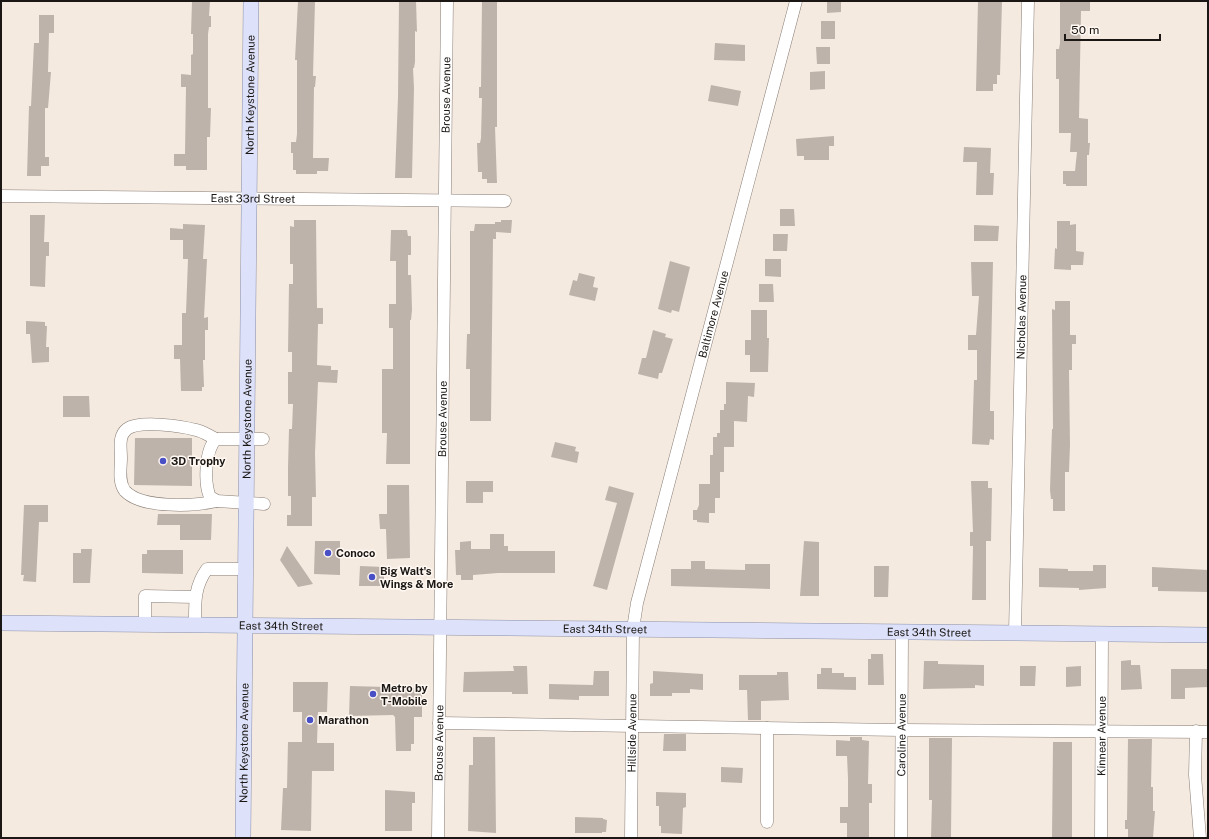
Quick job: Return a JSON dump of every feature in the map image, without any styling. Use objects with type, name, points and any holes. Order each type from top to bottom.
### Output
[{"type":"main road","name":"North Keystone Avenue","points":[[243,838],[252,1]]},
{"type":"main road","name":"East 34th Street","points":[[1,623],[1208,635]]},
{"type":"street","name":"Brouse Avenue","points":[[438,838],[447,1]]},
{"type":"street","name":"Baltimore Avenue","points":[[633,629],[637,603],[796,1]]},
{"type":"street","name":"Nicholas Avenue","points":[[1014,633],[1028,1]]},
{"type":"street","name":"East 33rd Street","points":[[1,196],[505,201]]},
{"type":"street","points":[[263,439],[216,439],[198,430],[176,426],[153,425],[128,428],[122,434],[121,440],[120,480],[125,490],[135,497],[151,501],[195,505],[217,501],[264,504]]},
{"type":"street","points":[[216,439],[211,444],[208,452],[207,490],[210,497],[217,501]]},
{"type":"street","points":[[195,624],[195,597],[199,580],[207,569],[246,569]]},
{"type":"street","points":[[144,624],[145,596],[195,597]]},
{"type":"street","name":"Hillside Avenue","points":[[631,838],[633,629]]},
{"type":"street","name":"Caroline Avenue","points":[[901,838],[902,632]]},
{"type":"street","name":"Kinnear Avenue","points":[[1101,838],[1102,634]]},
{"type":"street","points":[[439,723],[632,724],[666,727],[902,730],[1208,732]]},
{"type":"street","points":[[767,728],[767,822]]},
{"type":"street","points":[[1196,731],[1195,775],[1200,838]]},
{"type":"building","points":[[192,1],[210,1],[209,16],[211,16],[211,27],[209,27],[208,34],[208,108],[211,108],[210,137],[207,137],[207,170],[186,170],[186,166],[174,166],[174,154],[185,154],[186,87],[181,87],[181,74],[191,75],[191,55],[193,54],[193,34],[191,34]]},
{"type":"building","points":[[298,1],[315,1],[313,76],[316,76],[314,87],[313,158],[329,158],[328,171],[317,171],[317,174],[296,174],[296,170],[293,170],[293,153],[291,153],[291,142],[296,142],[297,134],[297,60],[295,60]]},
{"type":"building","points":[[399,1],[416,1],[417,32],[415,31],[415,62],[413,68],[412,178],[395,178]]},
{"type":"building","points":[[482,1],[497,1],[497,127],[495,127],[497,183],[487,183],[487,179],[482,179],[482,172],[478,172],[477,143],[480,143],[481,138],[482,98],[479,98],[479,87],[481,87]]},
{"type":"building","points":[[827,1],[841,1],[841,12],[827,13]]},
{"type":"building","points":[[978,1],[1002,1],[1000,75],[997,75],[997,84],[993,84],[993,91],[976,91]]},
{"type":"building","points":[[1060,1],[1090,1],[1090,11],[1081,11],[1079,118],[1088,119],[1088,143],[1090,143],[1089,155],[1087,155],[1087,186],[1066,186],[1066,184],[1063,184],[1063,171],[1075,171],[1077,152],[1070,152],[1071,133],[1059,133],[1059,79],[1056,79],[1056,49],[1059,49],[1060,43]]},
{"type":"building","points":[[39,15],[54,15],[54,33],[49,33],[48,72],[51,72],[48,108],[45,108],[45,157],[49,157],[49,166],[41,166],[41,176],[27,176],[29,106],[31,106],[34,43],[39,43]]},
{"type":"building","points":[[821,21],[835,21],[835,39],[821,39]]},
{"type":"building","points":[[715,43],[745,45],[745,61],[714,60]]},
{"type":"building","points":[[816,47],[830,47],[830,64],[817,64]]},
{"type":"building","points":[[825,71],[825,89],[810,90],[810,72]]},
{"type":"building","points":[[711,85],[741,91],[738,106],[708,101]]},
{"type":"building","points":[[834,136],[834,146],[829,146],[829,160],[804,160],[804,156],[797,156],[796,139]]},
{"type":"building","points":[[964,147],[991,148],[990,173],[994,173],[993,195],[976,195],[977,162],[963,162]]},
{"type":"building","points":[[780,209],[794,209],[795,226],[780,226]]},
{"type":"building","points":[[30,215],[45,215],[44,242],[49,242],[49,256],[46,256],[45,287],[30,286]]},
{"type":"building","points":[[294,220],[316,220],[317,308],[323,308],[323,324],[318,324],[317,365],[331,366],[331,370],[338,370],[337,383],[318,382],[315,453],[316,497],[312,497],[312,526],[287,526],[287,515],[291,515],[291,496],[288,496],[288,467],[289,429],[292,429],[293,404],[288,404],[288,372],[292,372],[292,352],[288,352],[289,284],[293,284],[293,264],[290,264],[290,226],[294,227]]},
{"type":"building","points":[[501,220],[512,220],[511,233],[496,232],[496,239],[493,239],[491,421],[470,421],[470,369],[466,369],[467,334],[470,334],[470,231],[474,231],[475,224],[495,224],[495,222],[501,222]]},
{"type":"building","points":[[1057,221],[1070,221],[1070,225],[1076,224],[1076,251],[1084,252],[1083,265],[1071,265],[1071,270],[1054,269],[1055,248],[1057,249]]},
{"type":"building","points":[[183,224],[205,225],[203,259],[207,259],[204,318],[208,317],[208,330],[205,330],[205,360],[203,360],[204,387],[202,387],[202,391],[181,391],[180,359],[174,359],[174,345],[182,345],[182,313],[186,313],[188,259],[183,259],[183,240],[170,240],[170,228],[183,229]]},
{"type":"building","points":[[974,225],[999,226],[998,241],[974,241]]},
{"type":"building","points":[[391,230],[407,230],[408,236],[411,236],[411,255],[408,255],[408,275],[411,275],[412,310],[410,320],[410,464],[386,464],[387,433],[382,433],[382,369],[393,369],[393,328],[389,328],[389,304],[396,304],[396,261],[390,261]]},
{"type":"building","points":[[773,234],[788,234],[787,251],[773,251]]},
{"type":"building","points":[[765,259],[781,259],[781,277],[765,276]]},
{"type":"building","points":[[670,261],[690,267],[679,312],[672,310],[671,313],[658,309]]},
{"type":"building","points":[[971,262],[993,262],[990,411],[994,411],[994,440],[990,439],[989,445],[972,444],[974,380],[977,380],[977,350],[968,350],[968,335],[976,335],[979,296],[972,296]]},
{"type":"building","points":[[579,273],[595,277],[593,287],[598,288],[595,301],[569,295],[573,280],[577,281]]},
{"type":"building","points":[[759,284],[773,284],[774,302],[759,302]]},
{"type":"building","points":[[1055,301],[1070,301],[1070,335],[1076,335],[1076,344],[1072,344],[1072,370],[1069,370],[1070,445],[1069,472],[1065,472],[1065,511],[1053,511],[1053,499],[1051,499],[1050,490],[1053,429],[1052,309],[1055,310]]},
{"type":"building","points":[[751,310],[767,310],[767,338],[769,338],[768,372],[750,372],[750,355],[745,355],[745,340],[751,340]]},
{"type":"building","points":[[26,321],[45,322],[45,326],[47,326],[46,347],[49,347],[49,362],[32,363],[30,334],[26,334]]},
{"type":"building","points":[[653,330],[666,334],[665,337],[673,339],[662,373],[659,373],[658,379],[638,374],[642,358],[646,358]]},
{"type":"building","points":[[726,382],[755,383],[754,397],[748,396],[747,422],[734,421],[734,447],[724,447],[724,472],[720,472],[720,498],[715,498],[715,513],[709,513],[709,523],[697,522],[697,520],[693,520],[693,510],[697,510],[699,505],[699,484],[710,484],[710,455],[713,455],[713,437],[717,437],[717,433],[720,433],[720,410],[724,410],[724,404],[726,404]]},
{"type":"building","points":[[63,396],[89,396],[90,417],[63,417]]},
{"type":"building","name":"3D Trophy","points":[[135,438],[192,438],[192,486],[134,485]]},
{"type":"building","points":[[555,442],[576,447],[575,451],[579,452],[577,463],[551,457]]},
{"type":"building","points":[[466,481],[493,481],[493,492],[483,492],[483,503],[466,503]]},
{"type":"building","points":[[971,481],[988,481],[988,488],[992,488],[991,541],[986,541],[986,600],[972,600],[973,546],[970,546],[970,532],[973,532]]},
{"type":"building","points":[[387,485],[409,485],[410,558],[387,559],[386,529],[380,529],[379,514],[387,514]]},
{"type":"building","points":[[609,486],[634,493],[607,590],[593,586],[617,503],[605,500]]},
{"type":"building","points":[[24,505],[48,505],[48,522],[39,522],[36,582],[23,581],[24,575],[21,575]]},
{"type":"building","points":[[158,514],[212,514],[211,540],[180,540],[180,525],[157,525]]},
{"type":"building","points":[[490,534],[504,534],[504,546],[508,546],[508,551],[555,551],[555,573],[498,573],[473,575],[473,580],[461,580],[461,575],[456,575],[455,550],[460,550],[460,542],[471,541],[471,549],[490,549]]},
{"type":"building","name":"Conoco","points":[[315,541],[340,541],[340,575],[314,574]]},
{"type":"building","points":[[804,541],[819,542],[819,596],[800,596]]},
{"type":"building","points":[[287,546],[313,584],[298,587],[280,560]]},
{"type":"building","points":[[81,549],[92,549],[90,583],[73,583],[73,553],[81,553]]},
{"type":"building","points":[[147,550],[183,550],[183,574],[142,573],[142,554],[147,554]]},
{"type":"building","points":[[691,561],[705,561],[705,569],[745,570],[745,564],[770,564],[770,589],[671,586],[671,569],[691,569]]},
{"type":"building","points":[[1093,565],[1106,565],[1106,588],[1079,590],[1079,588],[1039,587],[1039,568],[1068,569],[1068,571],[1093,571]]},
{"type":"building","name":"Big Walt's Wings & More","points":[[360,566],[384,567],[384,586],[359,586]]},
{"type":"building","points":[[874,566],[889,566],[888,597],[874,597]]},
{"type":"building","points":[[1152,567],[1208,570],[1208,592],[1158,591],[1158,587],[1152,587]]},
{"type":"building","points":[[871,654],[883,654],[884,685],[868,685],[868,659],[871,659]]},
{"type":"building","points":[[1131,660],[1131,665],[1140,665],[1142,689],[1121,690],[1121,661]]},
{"type":"building","points":[[924,661],[938,661],[938,664],[984,665],[984,686],[975,685],[975,688],[923,689]]},
{"type":"building","points":[[513,666],[527,666],[528,694],[512,694],[512,692],[463,692],[464,672],[514,671]]},
{"type":"building","points":[[1020,666],[1036,666],[1035,686],[1020,686]]},
{"type":"building","points":[[1081,666],[1081,686],[1066,687],[1066,667]]},
{"type":"building","points":[[821,668],[832,668],[832,673],[844,673],[844,677],[856,677],[856,690],[817,689],[817,674],[821,674]]},
{"type":"building","points":[[1171,669],[1208,669],[1208,687],[1185,688],[1185,699],[1171,699]]},
{"type":"building","points":[[594,671],[609,671],[609,696],[579,696],[579,700],[549,699],[549,684],[593,685]]},
{"type":"building","points":[[653,671],[703,674],[703,690],[690,689],[690,693],[672,693],[672,696],[650,696],[650,684],[653,683]]},
{"type":"building","points":[[777,672],[788,672],[789,700],[761,701],[761,720],[748,720],[747,690],[739,690],[739,675],[777,675]]},
{"type":"building","name":"Marathon","points":[[293,682],[328,682],[327,712],[318,712],[317,743],[334,743],[334,771],[312,771],[311,831],[281,830],[283,788],[287,788],[288,742],[302,742],[302,712],[293,712]]},
{"type":"building","points":[[350,686],[422,688],[422,717],[414,717],[414,744],[411,744],[411,751],[396,751],[395,717],[393,715],[349,716]]},
{"type":"building","points":[[664,734],[686,734],[686,751],[663,751]]},
{"type":"building","points":[[473,737],[495,737],[496,833],[468,831],[469,765],[473,765]]},
{"type":"building","points":[[850,737],[862,737],[862,740],[869,741],[868,784],[872,784],[872,803],[869,803],[869,838],[847,838],[847,823],[840,823],[840,807],[848,807],[847,756],[836,756],[836,740],[850,741]]},
{"type":"building","points":[[929,738],[952,738],[951,838],[931,838],[932,800],[929,800]]},
{"type":"building","points":[[1128,739],[1152,739],[1151,787],[1153,787],[1153,811],[1155,811],[1153,838],[1128,838],[1128,829],[1125,829],[1125,820],[1127,820]]},
{"type":"building","points":[[1053,742],[1072,742],[1072,838],[1052,838]]},
{"type":"building","points":[[721,767],[743,768],[742,783],[721,782]]},
{"type":"building","points":[[385,790],[415,792],[415,803],[412,803],[412,831],[385,831]]},
{"type":"building","points":[[656,792],[686,793],[686,807],[683,808],[682,834],[661,833],[661,826],[659,826],[659,806],[656,806]]},
{"type":"building","points":[[575,817],[603,818],[607,820],[606,832],[575,833]]},
{"type":"place","name":"3D Trophy","points":[[163,461]]},
{"type":"place","name":"Conoco","points":[[328,553]]},
{"type":"place","name":"Big Walt's Wings & More","points":[[372,577]]},
{"type":"place","name":"Metro by T-Mobile","points":[[373,694]]},
{"type":"place","name":"Marathon","points":[[310,720]]}]
